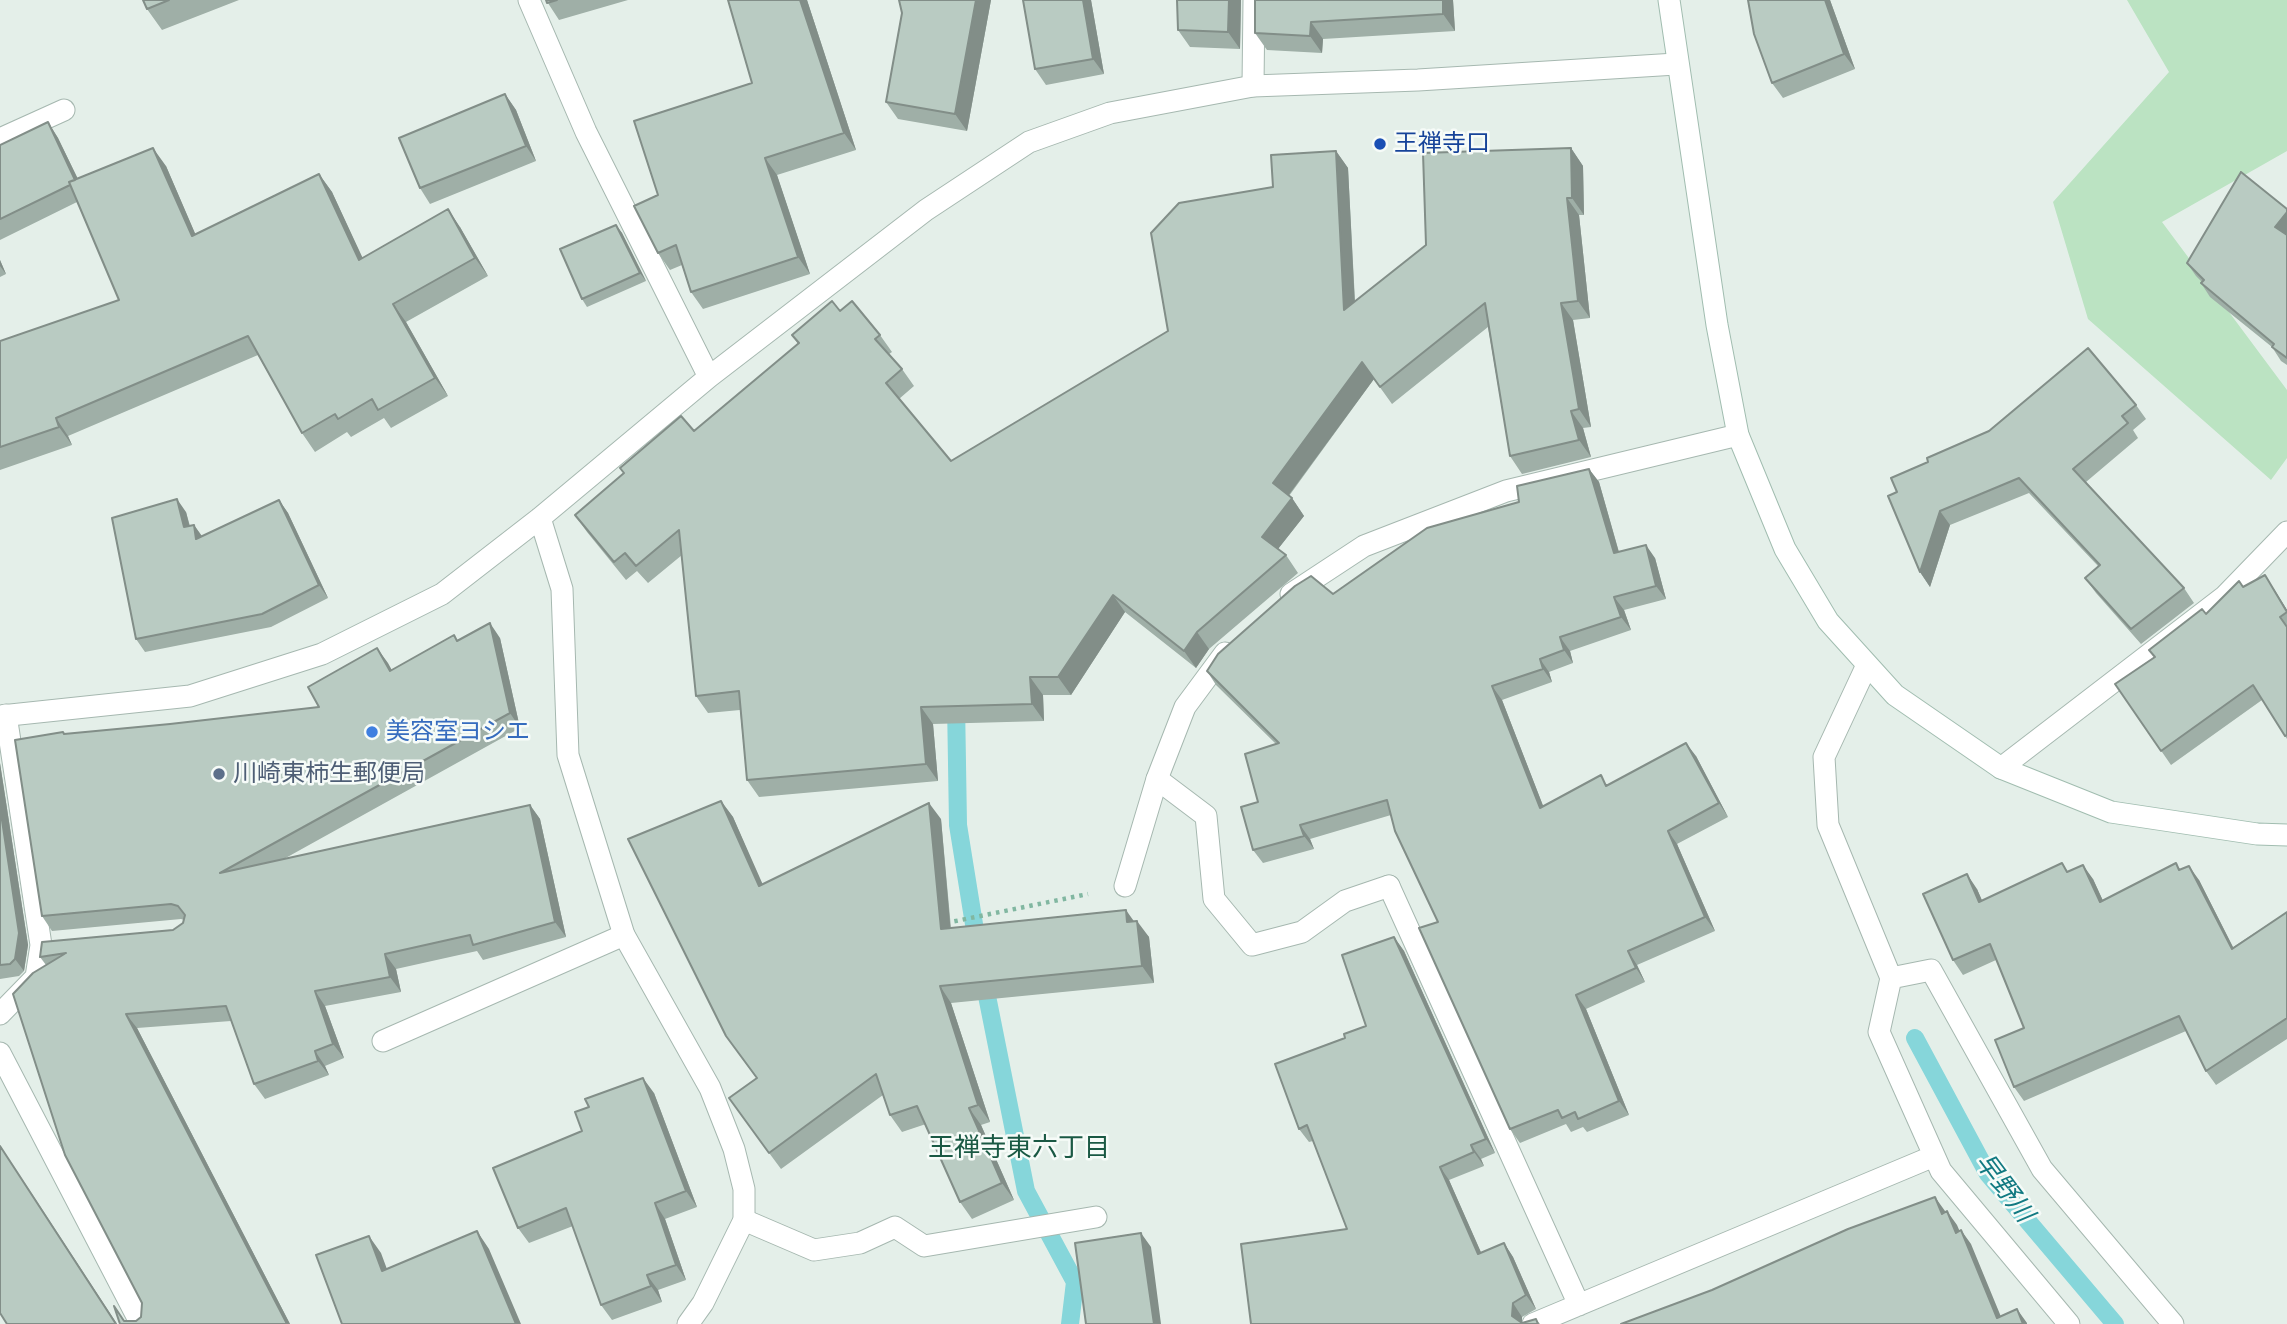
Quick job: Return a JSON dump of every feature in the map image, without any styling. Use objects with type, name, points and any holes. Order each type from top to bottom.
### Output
[{"type":"street","points":[[529,0],[586,132],[709,377]]},
{"type":"street","points":[[1253,86],[1254,0]]},
{"type":"street","points":[[1668,0],[1676,64],[1738,435],[1785,549],[1828,621],[1895,695],[2001,768],[2111,812],[2287,835]]},
{"type":"street","points":[[0,1014],[36,977],[41,945],[3,715],[190,695],[322,654],[442,594],[540,518],[709,377],[926,210],[1029,142],[1110,113],[1253,86],[1418,80],[1676,64]]},
{"type":"street","points":[[0,139],[64,110]]},
{"type":"street","points":[[1278,607],[1297,589],[1364,546],[1506,491],[1738,435]]},
{"type":"street","points":[[540,518],[562,589],[568,755],[624,935],[710,1088],[734,1149],[744,1189],[744,1220],[703,1303],[688,1324]]},
{"type":"street","points":[[2001,768],[2225,596],[2287,532]]},
{"type":"street","points":[[1125,886],[1157,779],[1185,707],[1219,659],[1238,641]]},
{"type":"street","points":[[1867,665],[1824,757],[1828,825],[1891,978],[1879,1032],[1941,1171],[2069,1324]]},
{"type":"street","points":[[1157,779],[1206,816],[1214,899],[1252,945],[1302,932],[1345,901],[1389,886],[1578,1305]]},
{"type":"street","points":[[383,1041],[624,935]]},
{"type":"street","points":[[41,945],[67,943]]},
{"type":"street","points":[[1891,978],[1931,970],[2042,1169],[2173,1324]]},
{"type":"street","points":[[0,1053],[141,1324]]},
{"type":"street","points":[[1533,1324],[1934,1156]]},
{"type":"street","points":[[744,1220],[814,1250],[860,1243],[895,1227],[924,1246],[1096,1217]]},
{"type":"path","points":[[936,925],[1125,886]]},
{"type":"green space","points":[[2127,0],[2287,0],[2287,151],[2162,222],[2287,390],[2287,458],[2271,480],[2088,319],[2053,202],[2169,72]]},
{"type":"building","points":[[143,0],[169,0],[147,9]]},
{"type":"building","points":[[728,0],[800,0],[844,133],[765,158],[798,257],[691,292],[676,245],[658,253],[634,206],[658,195],[634,121],[752,83]]},
{"type":"building","points":[[899,0],[976,0],[955,114],[886,102],[902,13]]},
{"type":"building","points":[[1023,0],[1083,0],[1093,59],[1035,69]]},
{"type":"building","points":[[1177,0],[1229,0],[1228,32],[1178,30]]},
{"type":"building","points":[[1255,0],[1443,0],[1443,14],[1311,22],[1310,36],[1255,33]]},
{"type":"building","points":[[1748,0],[1825,0],[1844,54],[1772,83],[1754,34]]},
{"type":"building","points":[[505,94],[526,146],[420,188],[399,138]]},
{"type":"building","points":[[48,122],[75,180],[69,182],[70,185],[0,219],[0,145]]},
{"type":"building","points":[[153,148],[192,236],[319,174],[359,260],[448,209],[475,258],[393,304],[435,378],[378,410],[372,399],[338,419],[335,414],[302,433],[248,336],[56,418],[59,427],[0,447],[0,341],[119,300],[69,182]]},
{"type":"building","points":[[1571,148],[1572,198],[1567,198],[1578,301],[1561,303],[1579,409],[1571,411],[1579,440],[1510,456],[1485,303],[1380,387],[1362,362],[1273,483],[1292,498],[1262,537],[1286,555],[1197,632],[1184,651],[1113,595],[1058,677],[1030,677],[1032,704],[921,707],[926,764],[747,780],[739,691],[696,696],[679,530],[636,566],[625,553],[614,562],[575,515],[624,473],[620,468],[681,416],[694,431],[799,343],[792,335],[832,301],[840,311],[852,301],[880,335],[875,339],[902,369],[886,383],[951,461],[1168,331],[1151,233],[1179,203],[1273,187],[1271,155],[1336,151],[1344,310],[1426,245],[1423,153]]},
{"type":"building","points":[[2241,172],[2287,209],[2275,227],[2287,235],[2287,358],[2201,283],[2204,280],[2187,263]]},
{"type":"building","points":[[616,225],[640,273],[582,299],[560,249]]},
{"type":"building","points":[[2088,348],[2136,405],[2122,416],[2128,423],[2073,469],[2184,588],[2131,629],[2085,578],[2100,565],[2019,478],[1940,511],[1920,572],[1888,496],[1897,492],[1891,478],[1928,462],[1927,458],[1989,431]]},
{"type":"building","points":[[1589,469],[1614,553],[1646,545],[1656,586],[1614,597],[1621,617],[1560,637],[1564,650],[1540,659],[1543,669],[1492,686],[1540,808],[1601,775],[1606,786],[1686,743],[1719,803],[1668,831],[1705,917],[1628,951],[1636,968],[1576,995],[1619,1101],[1578,1119],[1575,1112],[1562,1118],[1558,1110],[1510,1129],[1419,928],[1438,922],[1395,831],[1387,800],[1300,825],[1304,836],[1253,850],[1241,807],[1258,802],[1245,754],[1279,743],[1207,671],[1218,654],[1295,586],[1311,576],[1333,594],[1427,528],[1519,502],[1517,486]]},
{"type":"building","points":[[177,499],[184,527],[194,525],[196,539],[279,500],[319,585],[262,614],[136,639],[112,518]]},
{"type":"building","points":[[2265,575],[2287,612],[2280,617],[2287,627],[2287,735],[2285,736],[2253,685],[2161,751],[2115,684],[2155,657],[2149,650],[2202,609],[2206,614],[2239,581],[2243,587]]},
{"type":"building","points":[[490,623],[510,713],[220,873],[530,805],[555,922],[473,945],[470,935],[385,954],[390,977],[315,991],[333,1044],[315,1051],[318,1061],[254,1084],[226,1006],[126,1014],[287,1324],[120,1324],[114,1306],[124,1321],[136,1321],[141,1317],[142,1303],[65,1155],[13,994],[33,973],[66,953],[40,957],[42,942],[173,930],[183,923],[185,915],[178,906],[171,904],[42,916],[15,740],[63,732],[170,724],[319,707],[308,687],[377,648],[390,671],[454,635],[457,641]]},
{"type":"building","points":[[721,801],[759,886],[929,803],[941,929],[1126,910],[1127,922],[1137,921],[1142,966],[940,986],[978,1105],[969,1108],[1002,1183],[960,1202],[917,1106],[890,1115],[876,1074],[769,1153],[729,1098],[757,1078],[726,1036],[628,839]]},
{"type":"building","points":[[0,807],[19,933],[15,959],[10,964],[0,965]]},
{"type":"building","points":[[2062,863],[2067,872],[2083,865],[2100,902],[2176,863],[2179,870],[2189,866],[2232,949],[2287,912],[2287,1018],[2206,1071],[2179,1016],[2014,1087],[1995,1040],[2024,1028],[1990,944],[1953,960],[1923,894],[1967,874],[1979,902]]},
{"type":"building","points":[[1394,937],[1486,1139],[1471,1145],[1474,1152],[1440,1167],[1478,1254],[1504,1243],[1526,1295],[1513,1303],[1512,1316],[1522,1323],[1536,1319],[1538,1324],[1251,1324],[1241,1244],[1347,1229],[1307,1125],[1299,1129],[1275,1064],[1345,1038],[1344,1034],[1366,1026],[1342,955]]},
{"type":"building","points":[[643,1078],[686,1191],[655,1203],[676,1265],[647,1275],[651,1286],[601,1305],[566,1208],[518,1228],[493,1168],[582,1131],[575,1112],[589,1107],[585,1099]]},
{"type":"building","points":[[0,1146],[116,1324],[7,1324],[0,1313]]},
{"type":"building","points":[[1935,1197],[1942,1214],[1947,1211],[1956,1233],[1961,1230],[1997,1318],[2017,1309],[2023,1324],[1621,1324],[1712,1290],[1848,1229]]},
{"type":"building","points":[[477,1231],[516,1324],[342,1324],[316,1255],[369,1236],[382,1271]]},
{"type":"building","points":[[1141,1233],[1154,1324],[1086,1324],[1075,1243]]},
{"type":"waterway","points":[[956,702],[958,825],[978,949]]},
{"type":"waterway","points":[[983,976],[1026,1191],[1075,1282],[1070,1324]]},
{"type":"waterway","name":"早野川","points":[[1915,1038],[1988,1174],[2115,1324]]},
{"type":"place","name":"王禅寺口","points":[[1380,144]]},
{"type":"place","name":"美容室ヨシエ","points":[[372,732]]},
{"type":"place","name":"川崎東柿生郵便局","points":[[219,774]]},
{"type":"district","name":"王禅寺東六丁目","points":[[1019,1148]]}]
